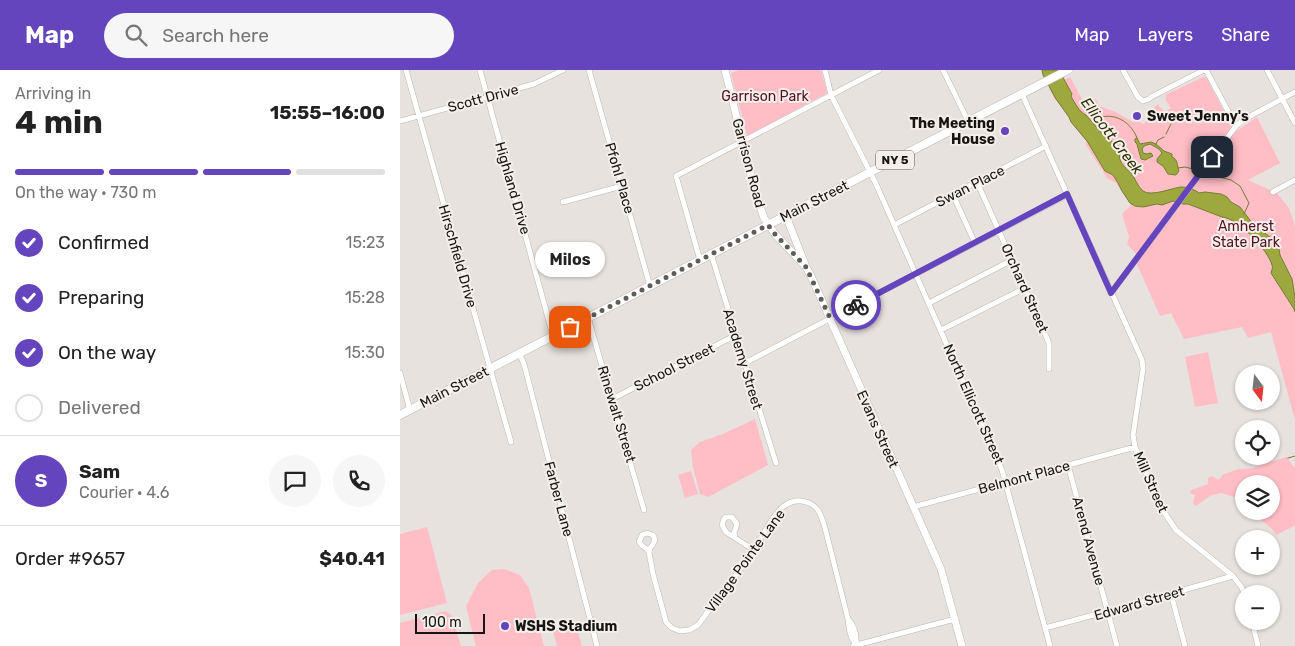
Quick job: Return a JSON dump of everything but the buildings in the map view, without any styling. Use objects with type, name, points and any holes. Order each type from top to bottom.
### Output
[{"type":"main road","name":"Main Street","points":[[400,415],[1065,72]]},
{"type":"street","name":"Hirschfield Drive","points":[[406,70],[511,442]]},
{"type":"street","name":"Highland Drive","points":[[480,70],[553,336]]},
{"type":"street","name":"Pfohl Place","points":[[589,70],[650,286]]},
{"type":"street","name":"Garrison Road","points":[[725,70],[756,192],[768,225]]},
{"type":"street","name":"North Ellicott Street","points":[[824,70],[831,95],[871,172],[1002,470],[1050,646]]},
{"type":"street","points":[[700,260],[676,176],[879,70]]},
{"type":"street","points":[[943,70],[968,122]]},
{"type":"street","points":[[1123,70],[1140,99],[1145,101],[1205,70],[1236,126]]},
{"type":"street","points":[[1268,70],[1295,123]]},
{"type":"street","name":"Scott Drive","points":[[400,120],[534,84],[560,71]]},
{"type":"street","points":[[1111,293],[1236,126],[1243,120],[1295,92]]},
{"type":"street","name":"Mill Street","points":[[1022,94],[1142,360],[1143,369],[1134,435],[1135,447],[1164,512],[1176,530],[1233,576],[1240,585]]},
{"type":"street","name":"Swan Place","points":[[894,225],[1046,146]]},
{"type":"street","points":[[1273,192],[1295,180]]},
{"type":"street","name":"Orchard Street","points":[[977,182],[1049,342],[1049,369]]},
{"type":"street","points":[[563,202],[622,186]]},
{"type":"street","points":[[953,194],[975,243]]},
{"type":"street","points":[[745,363],[1067,194]]},
{"type":"street","points":[[786,216],[806,267]]},
{"type":"street","name":"Evans Street","points":[[768,225],[806,267],[830,318],[941,569],[962,646]]},
{"type":"street","name":"Academy Street","points":[[711,254],[776,464]]},
{"type":"street","points":[[929,303],[1012,260]]},
{"type":"street","points":[[941,330],[1024,288]]},
{"type":"street","name":"Rinewalt Street","points":[[588,318],[644,510]]},
{"type":"street","name":"School Street","points":[[612,399],[736,335]]},
{"type":"street","name":"Farber Lane","points":[[519,353],[524,364],[597,646]]},
{"type":"street","points":[[400,374],[410,410]]},
{"type":"street","name":"Belmont Place","points":[[913,507],[1135,447]]},
{"type":"street","name":"Arend Avenue","points":[[1068,465],[1117,646]]},
{"type":"street","name":"Village Pointe Lane","points":[[649,552],[666,622],[672,628],[680,631],[689,630],[698,625],[754,550],[776,514],[784,505],[789,502],[801,501],[811,504],[818,510],[824,524],[848,619],[848,628],[855,646]]},
{"type":"street","points":[[736,538],[754,550]]},
{"type":"street","name":"Edward Street","points":[[1045,628],[1233,576]]},
{"type":"street","points":[[1171,594],[1185,646]]},
{"type":"street","points":[[855,646],[955,620]]},
{"type":"street","points":[[1254,630],[1258,646]]},
{"type":"green space","name":"Garrison Park","points":[[739,70],[821,70],[827,93],[747,136],[731,73]]},
{"type":"green space","name":"Amherst State Park","points":[[1070,77],[1083,101],[1087,104],[1096,99],[1099,106],[1116,112],[1133,122],[1134,120],[1144,124],[1157,104],[1165,112],[1171,108],[1165,99],[1167,98],[1165,95],[1206,77],[1235,132],[1257,117],[1280,163],[1248,180],[1277,193],[1289,208],[1295,226],[1295,420],[1271,332],[1248,338],[1242,327],[1184,339],[1171,313],[1160,316],[1136,262],[1139,257],[1127,244],[1129,237],[1122,214],[1131,205],[1116,183],[1107,178],[1086,145],[1086,141],[1049,89]]},
{"type":"green space","points":[[1208,352],[1218,403],[1195,407],[1185,357]]},
{"type":"green space","points":[[755,419],[768,465],[708,497],[700,494],[691,450],[700,442]]},
{"type":"green space","points":[[1287,457],[1295,468],[1294,526],[1280,533],[1280,530],[1273,530],[1261,520],[1280,520],[1280,475],[1235,475],[1234,497],[1221,493],[1210,496],[1196,506],[1193,503],[1195,495],[1190,493],[1191,490],[1208,484],[1208,478],[1212,476],[1218,480],[1224,474],[1239,469],[1253,468],[1261,465],[1280,465],[1280,459]]},
{"type":"green space","points":[[691,471],[698,494],[685,498],[678,475]]},
{"type":"green space","points":[[427,527],[447,603],[400,615],[400,534]]},
{"type":"green space","name":"WSHS Stadium","points":[[504,569],[520,575],[529,588],[544,646],[476,646],[466,606],[478,583],[492,570]]},
{"type":"green space","points":[[446,611],[452,616],[461,646],[400,646],[400,623]]},
{"type":"green space","points":[[576,625],[582,646],[557,646],[553,631]]},
{"type":"shaded area","points":[[1042,70],[1059,70],[1077,107],[1105,137],[1111,140],[1120,153],[1122,164],[1132,174],[1143,191],[1156,193],[1181,187],[1190,188],[1199,193],[1221,194],[1240,207],[1253,224],[1278,243],[1280,255],[1292,279],[1295,312],[1271,273],[1272,266],[1265,251],[1252,236],[1236,223],[1188,204],[1173,201],[1162,205],[1157,204],[1143,207],[1130,203],[1113,175],[1105,171],[1087,141],[1071,122],[1056,99]]},
{"type":"shaded area","points":[[1137,138],[1140,144],[1151,142],[1172,154],[1179,171],[1176,175],[1168,174],[1163,166],[1157,162],[1162,153],[1150,144],[1144,146],[1142,149],[1143,153],[1151,153],[1153,156],[1145,160],[1141,159],[1135,142]]},
{"type":"waterway","name":"Ellicott Creek","points":[[1102,117],[1118,118],[1132,128],[1137,138]]},
{"type":"waterway","points":[[1166,134],[1171,124]]},
{"type":"waterway","points":[[1156,144],[1158,140],[1164,137]]},
{"type":"waterway","points":[[1178,168],[1193,169]]},
{"type":"waterway","points":[[1207,174],[1231,180],[1240,186],[1249,203],[1244,214]]},
{"type":"waterway","points":[[1288,458],[1295,456]]},
{"type":"way so far","points":[[570,327],[768,225],[806,267],[830,318],[856,305]]},
{"type":"place","name":"Sweet Jenny's","points":[[1137,116]]},
{"type":"place","name":"The Meeting House","points":[[1005,131]]},
{"type":"place","name":"Milos","points":[[570,327]]},
{"type":"place","name":"WSHS Stadium","points":[[505,626]]},
{"type":"route","points":[[856,305],[1067,194],[1111,293],[1212,157]]}]
